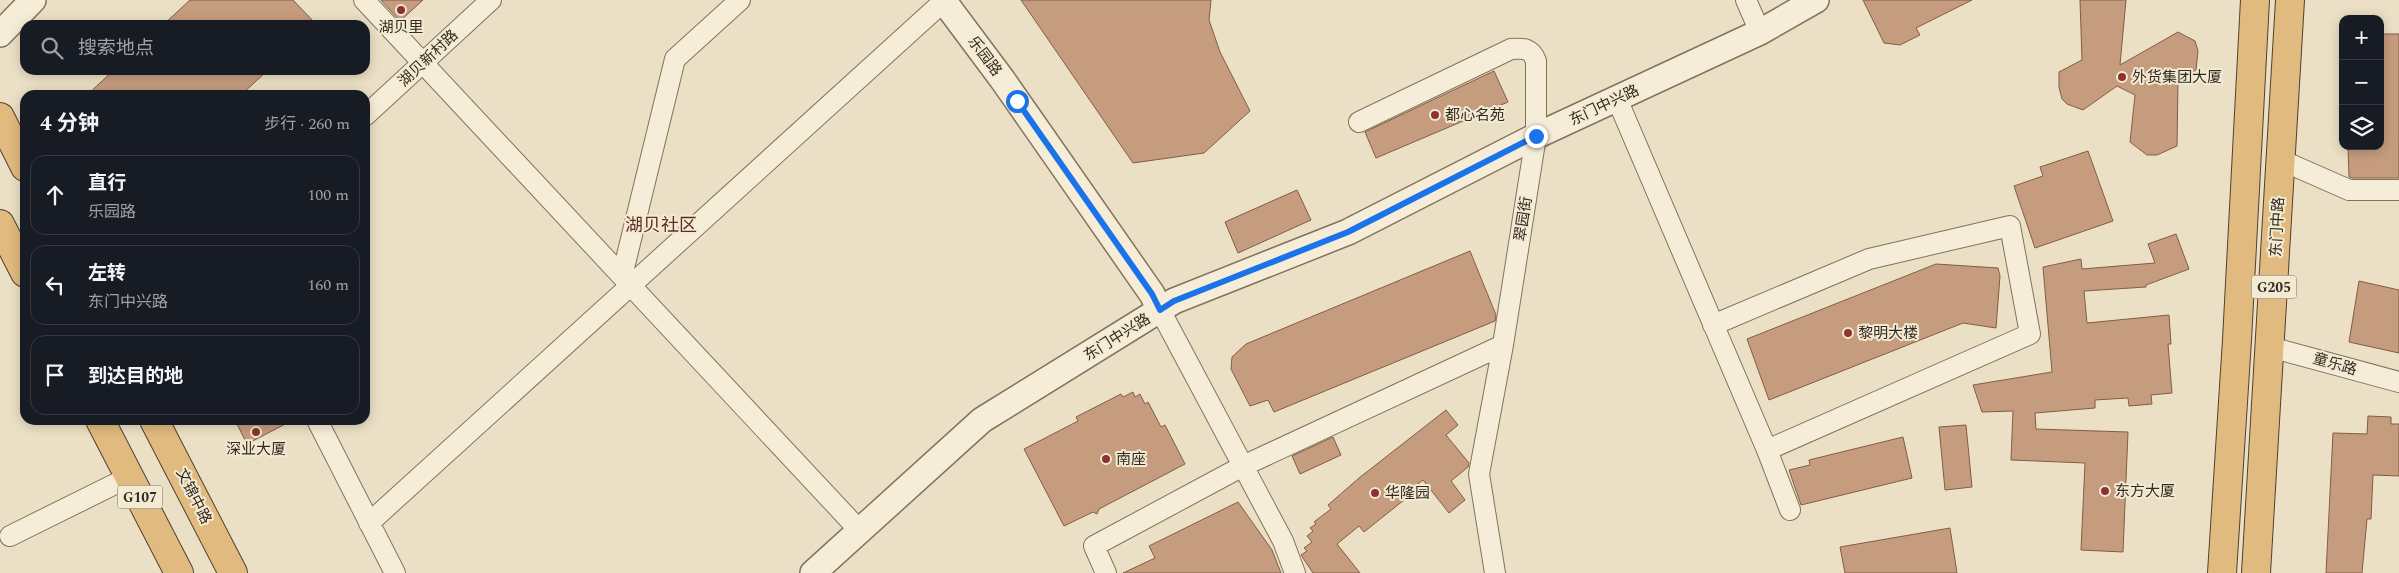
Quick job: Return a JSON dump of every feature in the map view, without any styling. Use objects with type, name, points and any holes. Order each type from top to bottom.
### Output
[{"type":"highway","name":"G205","points":[[2222,573],[2237,340],[2255,0]]},
{"type":"highway","name":"东门中路","points":[[2256,573],[2290,0]]},
{"type":"highway","points":[[0,118],[20,157]]},
{"type":"highway","points":[[0,224],[20,263]]},
{"type":"highway","name":"G107","points":[[103,425],[179,573]]},
{"type":"highway","name":"文锦中路","points":[[157,425],[233,573]]},
{"type":"street","points":[[0,34],[33,0]]},
{"type":"street","points":[[364,0],[860,531]]},
{"type":"street","name":"湖贝新村路","points":[[370,111],[491,0]]},
{"type":"street","points":[[626,280],[675,59],[740,0]]},
{"type":"street","points":[[369,523],[626,280],[944,0]]},
{"type":"street","name":"乐园路","points":[[944,0],[1002,79],[1147,286],[1160,310]]},
{"type":"street","points":[[1746,0],[1760,32]]},
{"type":"street","name":"东门中兴路","points":[[813,573],[982,420],[1174,301],[1348,232],[1536,136],[1760,32],[1816,0]]},
{"type":"street","name":"翠园街","points":[[1359,122],[1511,49],[1524,48],[1533,53],[1536,61],[1536,136],[1503,345],[1479,474],[1494,573]]},
{"type":"street","points":[[1617,99],[1767,450],[1790,510]]},
{"type":"street","points":[[2281,160],[2349,190],[2399,190]]},
{"type":"street","points":[[1713,325],[1869,259],[2010,226],[2030,334],[1767,450]]},
{"type":"street","points":[[1160,310],[1283,541],[1295,573]]},
{"type":"street","name":"童乐路","points":[[2271,340],[2399,369]]},
{"type":"street","name":"童乐路","points":[[2271,340],[2399,382]]},
{"type":"street","points":[[1106,573],[1094,546],[1243,466],[1503,345]]},
{"type":"street","points":[[320,425],[395,573]]},
{"type":"street","points":[[10,536],[129,477]]},
{"type":"building","points":[[190,0],[293,0],[312,20],[168,20]]},
{"type":"building","name":"湖贝里","points":[[381,0],[423,0],[400,21]]},
{"type":"building","points":[[1021,0],[1211,0],[1209,20],[1220,52],[1250,111],[1204,153],[1133,163]]},
{"type":"building","points":[[1863,0],[1972,0],[1916,28],[1920,35],[1900,45],[1884,43]]},
{"type":"building","name":"外货集团大厦","points":[[2080,0],[2126,0],[2120,65],[2178,32],[2195,41],[2198,51],[2196,70],[2178,81],[2177,146],[2157,155],[2147,155],[2130,142],[2135,95],[2117,86],[2083,110],[2067,104],[2062,99],[2059,87],[2059,72],[2082,60]]},
{"type":"building","points":[[2384,34],[2399,34],[2399,178],[2349,177],[2348,150],[2384,150]]},
{"type":"building","name":"都心名苑","points":[[1494,71],[1508,102],[1376,158],[1365,132]]},
{"type":"building","points":[[109,75],[263,75],[246,90],[92,90]]},
{"type":"building","points":[[2088,151],[2113,221],[2035,248],[2014,186],[2043,176],[2040,167]]},
{"type":"building","points":[[1297,190],[1311,220],[1238,253],[1225,222]]},
{"type":"building","points":[[2176,234],[2189,269],[2146,285],[2146,287],[2084,291],[2087,323],[2169,315],[2171,344],[2168,344],[2172,393],[2151,395],[2152,404],[2129,406],[2128,398],[2095,400],[2095,408],[2035,413],[2036,429],[2128,432],[2123,552],[2081,550],[2085,463],[2011,460],[2013,411],[1982,412],[1973,385],[2052,372],[2043,267],[2081,259],[2082,269],[2155,263],[2148,244]]},
{"type":"building","points":[[1470,251],[1496,315],[1495,321],[1274,412],[1268,400],[1250,406],[1231,369],[1232,357],[1246,344]]},
{"type":"building","name":"黎明大楼","points":[[1936,264],[1998,268],[2000,276],[1996,328],[1963,323],[1769,400],[1747,339]]},
{"type":"building","points":[[2359,281],[2399,290],[2399,353],[2349,342]]},
{"type":"building","points":[[1133,392],[1135,397],[1140,394],[1145,404],[1148,402],[1161,427],[1165,425],[1185,464],[1099,509],[1097,514],[1093,512],[1064,526],[1024,449],[1078,421],[1076,417],[1121,394],[1123,397]]},
{"type":"building","name":"华隆园","points":[[1446,410],[1458,425],[1446,435],[1469,463],[1468,467],[1451,481],[1465,500],[1449,513],[1423,480],[1401,497],[1404,500],[1364,532],[1359,526],[1337,544],[1360,573],[1313,573],[1301,555],[1307,551],[1304,548],[1312,542],[1307,536],[1313,531],[1310,528],[1316,524],[1314,522],[1331,509],[1328,505],[1359,478]]},
{"type":"building","points":[[2368,416],[2391,417],[2391,424],[2399,424],[2399,476],[2373,475],[2371,519],[2367,519],[2362,573],[2326,573],[2333,433],[2367,434]]},
{"type":"building","name":"深业大厦","points":[[238,425],[283,425],[247,444]]},
{"type":"building","points":[[1966,425],[1972,487],[1945,490],[1939,427]]},
{"type":"building","points":[[1333,437],[1341,455],[1300,474],[1292,456]]},
{"type":"building","points":[[1903,437],[1912,478],[1801,505],[1789,470],[1810,465],[1809,460]]},
{"type":"building","points":[[1238,502],[1272,550],[1281,573],[1123,573],[1155,558],[1149,546]]},
{"type":"building","points":[[1950,528],[1957,573],[1845,573],[1840,547]]},
{"type":"place","name":"湖贝里","points":[[401,10]]},
{"type":"place","name":"外货集团大厦","points":[[2122,77]]},
{"type":"place","name":"都心名苑","points":[[1435,115]]},
{"type":"place","name":"黎明大楼","points":[[1848,333]]},
{"type":"place","name":"深业大厦","points":[[256,432]]},
{"type":"place","name":"南座","points":[[1106,459]]},
{"type":"place","name":"东方大厦","points":[[2105,491]]},
{"type":"place","name":"华隆园","points":[[1375,493]]},
{"type":"district","name":"湖贝社区","points":[[661,225]]},
{"type":"route","points":[[1017,101],[1152,294],[1160,310],[1174,301],[1348,232],[1536,136]]}]
